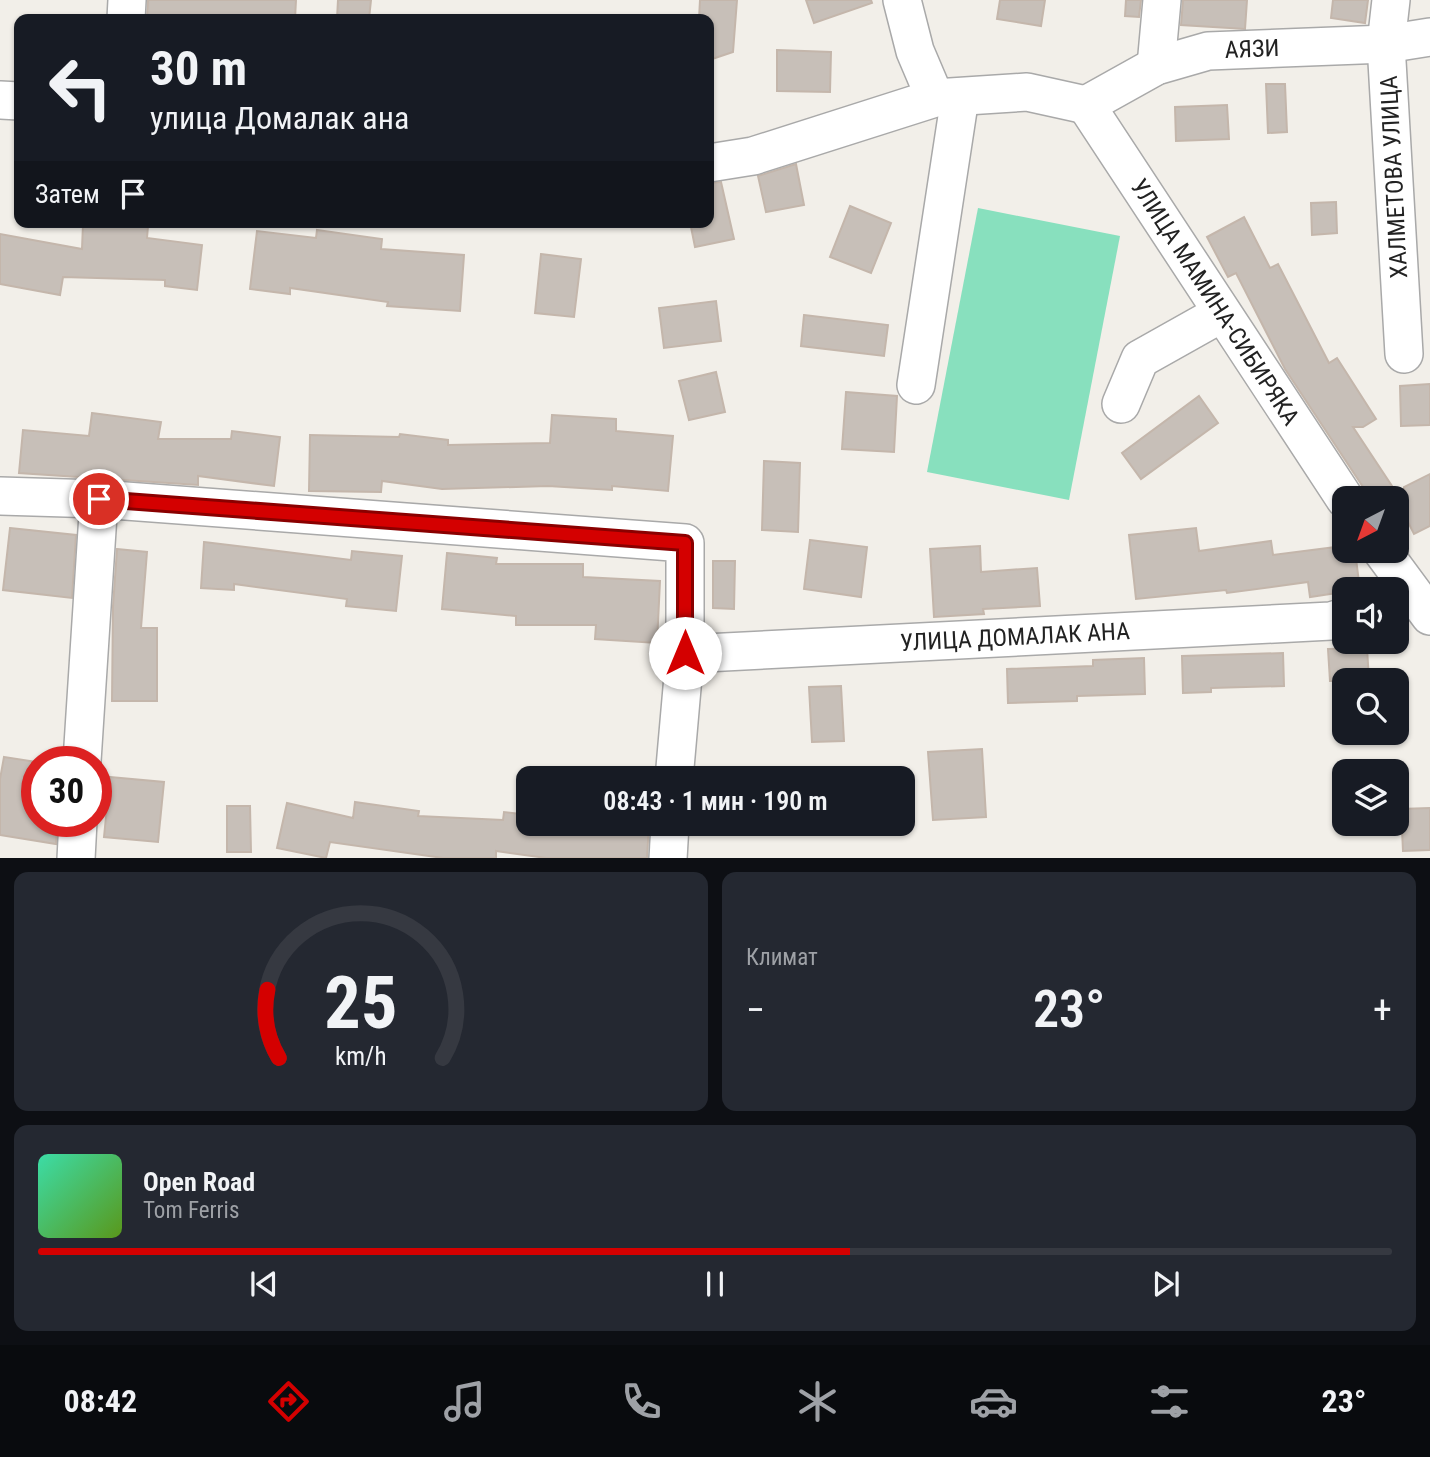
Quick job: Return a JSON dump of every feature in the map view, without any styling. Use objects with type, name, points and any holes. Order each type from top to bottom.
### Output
[{"type":"street","points":[[902,0],[915,51],[947,98],[916,385]]},
{"type":"street","points":[[1156,66],[1162,0]]},
{"type":"street","name":"ХАЛМЕТОВА УЛИЦА","points":[[1391,0],[1386,44],[1404,354]]},
{"type":"street","name":"АЯЗИ","points":[[1086,106],[1156,66],[1208,51],[1386,44],[1430,37]]},
{"type":"street","points":[[714,162],[753,156],[947,98],[1027,92],[1086,106]]},
{"type":"street","name":"УЛИЦА МАМИНА-СИБИРЯКА","points":[[1086,106],[1336,486]]},
{"type":"street","points":[[1121,404],[1140,359],[1222,313]]},
{"type":"street","points":[[0,496],[99,499],[685,543],[685,653],[675,766]]},
{"type":"street","points":[[83,746],[99,499]]},
{"type":"street","points":[[1390,564],[1413,603]]},
{"type":"street","name":"УЛИЦА ДОМАЛАК АНА","points":[[685,653],[1332,621]]},
{"type":"street","points":[[668,858],[669,836]]},
{"type":"street","points":[[76,858],[77,837]]},
{"type":"green space","points":[[978,208],[1120,236],[1069,500],[927,472]]},
{"type":"building","points":[[148,0],[296,0],[295,14],[147,14]]},
{"type":"building","points":[[338,0],[371,0],[370,14],[337,14]]},
{"type":"building","points":[[700,0],[737,0],[733,52],[714,58],[714,14],[699,14]]},
{"type":"building","points":[[806,0],[871,0],[872,3],[814,23]]},
{"type":"building","points":[[1000,0],[1045,0],[1041,26],[997,19]]},
{"type":"building","points":[[1126,0],[1141,0],[1139,17],[1125,16]]},
{"type":"building","points":[[1183,0],[1247,0],[1245,29],[1181,25]]},
{"type":"building","points":[[1333,0],[1368,0],[1365,23],[1331,18]]},
{"type":"building","points":[[777,50],[831,52],[830,92],[777,91]]},
{"type":"building","points":[[1266,84],[1285,84],[1287,132],[1268,133]]},
{"type":"building","points":[[1227,105],[1229,139],[1176,141],[1175,107]]},
{"type":"building","points":[[796,164],[804,205],[766,212],[758,176]]},
{"type":"building","points":[[721,182],[734,239],[695,247],[691,228],[714,228],[714,183]]},
{"type":"building","points":[[1336,202],[1337,233],[1312,235],[1311,203]]},
{"type":"building","points":[[850,206],[891,223],[871,273],[830,257]]},
{"type":"building","points":[[1244,217],[1270,268],[1278,264],[1329,363],[1337,358],[1376,419],[1363,427],[1353,427],[1392,486],[1362,486],[1285,369],[1236,273],[1228,277],[1207,237]]},
{"type":"building","points":[[83,228],[148,228],[147,238],[202,245],[197,290],[165,286],[165,280],[63,277],[60,295],[0,284],[0,234],[82,249]]},
{"type":"building","points":[[317,230],[382,239],[381,249],[464,255],[460,311],[387,306],[388,302],[290,288],[290,294],[250,289],[257,231],[316,238]]},
{"type":"building","points":[[541,254],[581,259],[574,317],[535,313]]},
{"type":"building","points":[[716,301],[721,341],[664,348],[659,308]]},
{"type":"building","points":[[804,315],[888,325],[884,356],[801,346]]},
{"type":"building","points":[[716,372],[725,412],[689,420],[679,381]]},
{"type":"building","points":[[1430,384],[1430,425],[1401,426],[1400,386]]},
{"type":"building","points":[[846,392],[897,396],[894,452],[842,449]]},
{"type":"building","points":[[1199,396],[1218,423],[1141,479],[1122,453]]},
{"type":"building","points":[[92,413],[161,422],[158,439],[231,439],[232,431],[280,437],[274,486],[198,476],[198,485],[19,473],[23,430],[89,436]]},
{"type":"building","points":[[552,415],[616,419],[616,431],[673,436],[668,491],[612,486],[612,490],[548,486],[442,489],[382,481],[381,492],[309,491],[310,435],[399,437],[400,434],[448,440],[448,445],[550,443]]},
{"type":"building","points":[[764,461],[800,463],[798,532],[762,530]]},
{"type":"building","points":[[1430,474],[1430,526],[1414,534],[1409,524],[1409,486],[1406,486]]},
{"type":"building","points":[[10,528],[76,535],[72,598],[3,590]]},
{"type":"building","points":[[1196,528],[1199,551],[1271,541],[1273,555],[1332,548],[1332,564],[1357,564],[1358,577],[1332,577],[1332,594],[1310,597],[1308,582],[1227,593],[1226,590],[1136,599],[1129,535]]},
{"type":"building","points":[[810,540],[867,547],[861,597],[804,589]]},
{"type":"building","points":[[204,542],[351,560],[352,551],[402,556],[396,611],[346,606],[347,599],[234,584],[234,590],[201,588]]},
{"type":"building","points":[[980,546],[981,572],[1037,568],[1040,606],[983,609],[984,614],[934,617],[930,549]]},
{"type":"building","points":[[117,549],[147,552],[141,628],[157,628],[157,701],[112,701],[113,606]]},
{"type":"building","points":[[447,553],[497,558],[496,564],[583,564],[583,577],[660,581],[657,643],[595,639],[596,625],[516,625],[516,616],[442,609]]},
{"type":"building","points":[[713,561],[735,561],[734,609],[713,608]]},
{"type":"building","points":[[1328,649],[1332,649],[1332,654],[1367,654],[1368,668],[1332,668],[1330,681]]},
{"type":"building","points":[[1283,653],[1284,686],[1211,688],[1211,692],[1183,693],[1182,656]]},
{"type":"building","points":[[1144,658],[1145,694],[1077,696],[1077,701],[1008,703],[1007,669],[1093,666],[1093,660]]},
{"type":"building","points":[[841,686],[844,741],[812,742],[809,687]]},
{"type":"building","points":[[982,749],[986,817],[933,820],[928,752]]},
{"type":"building","points":[[4,757],[21,760],[21,837],[56,837],[56,844],[0,835],[0,779]]},
{"type":"building","points":[[112,777],[164,782],[158,842],[104,837],[112,837]]},
{"type":"building","points":[[355,802],[419,811],[418,816],[503,820],[504,812],[516,814],[516,836],[648,836],[647,858],[546,858],[496,851],[496,858],[443,858],[330,842],[326,858],[277,848],[287,803],[353,818]]},
{"type":"building","points":[[227,806],[250,806],[251,852],[227,852]]},
{"type":"building","points":[[1430,808],[1430,850],[1403,851],[1402,836],[1409,836],[1409,809]]},
{"type":"route","points":[[99,499],[685,543],[685,653]]}]
